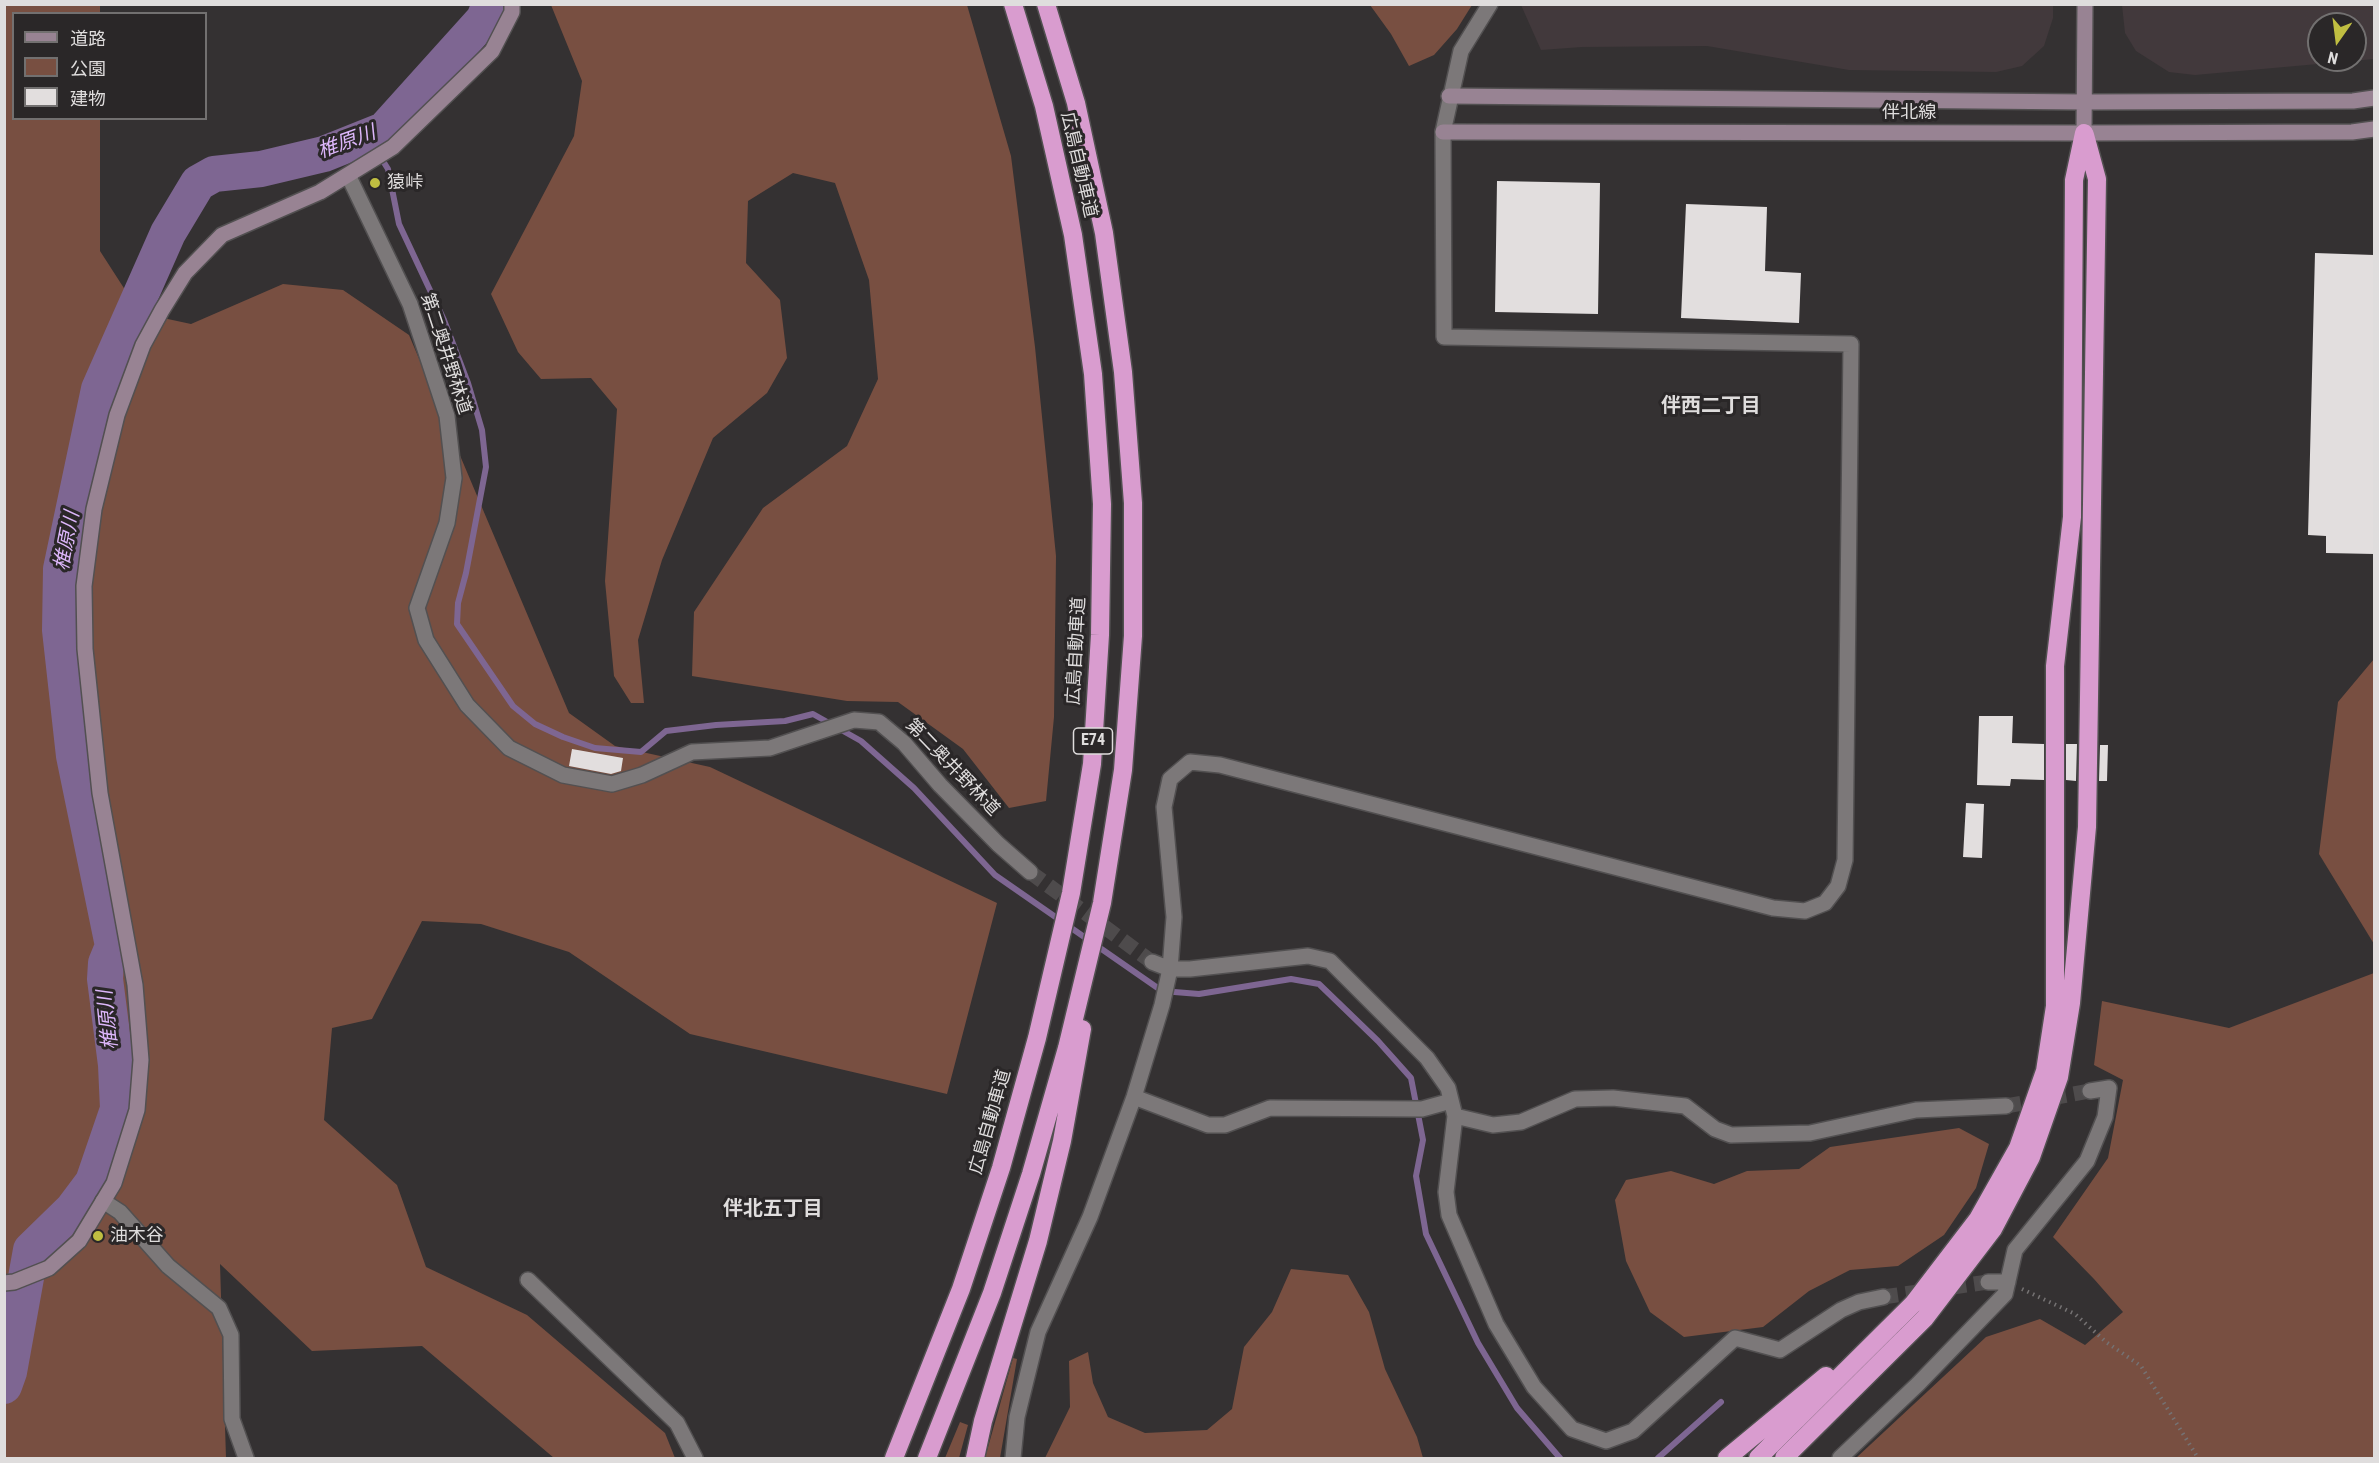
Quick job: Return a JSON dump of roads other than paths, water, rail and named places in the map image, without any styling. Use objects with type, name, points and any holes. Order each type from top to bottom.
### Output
[{"type":"highway","name":"広島自動車道","points":[[894,1458],[961,1289],[1004,1157],[1038,1038],[1071,893],[1092,764],[1100,635],[1102,504],[1093,374],[1073,235],[1044,106],[1013,4]]},
{"type":"highway","name":"広島自動車道","points":[[927,1458],[992,1293],[1067,1048],[1102,903],[1124,770],[1133,636],[1133,503],[1123,372],[1104,232],[1076,103],[1046,4]]},
{"type":"highway","points":[[1758,1458],[1913,1304],[1978,1219],[2018,1148],[2045,1071],[2055,1006],[2055,666],[2072,517],[2074,180],[2084,134]]},
{"type":"highway","points":[[1784,1458],[1925,1318],[1993,1229],[2031,1158],[2059,1077],[2071,1003],[2087,827],[2097,179],[2084,134]]},
{"type":"highway","points":[[975,1458],[983,1421],[1038,1241],[1062,1142],[1102,903]]},
{"type":"highway","points":[[1727,1458],[1913,1304]]},
{"type":"street","points":[[9,1283],[49,1268],[79,1241],[114,1182],[137,1110],[141,1060],[135,985],[100,793],[85,649],[84,586],[94,509],[117,415],[143,345],[185,273],[222,235],[320,192],[388,150],[492,51],[512,12],[512,4]]},
{"type":"street","points":[[1013,1458],[1017,1417],[1038,1332],[1090,1217],[1134,1097],[1162,1005],[1170,969],[1174,917],[1164,807],[1170,779],[1190,762],[1220,765],[1773,908],[1805,910],[1825,903],[1838,886],[1845,860],[1851,344],[1444,337],[1443,132],[1449,96],[1461,51],[1490,4]]},
{"type":"street","points":[[2084,134],[2085,4]]},
{"type":"street","name":"伴北線","points":[[1449,96],[2084,102],[2353,101],[2374,98]]},
{"type":"street","name":"伴北線","points":[[1443,132],[2084,134],[2352,132],[2374,129]]},
{"type":"street","name":"第二奥井野林道","points":[[348,175],[410,304],[447,416],[454,478],[447,523],[417,608],[426,640],[467,705],[501,740],[509,748],[563,775],[612,784],[642,775],[692,752],[770,748],[854,720],[879,722],[904,743],[940,785],[998,844],[1030,872]]},
{"type":"street","points":[[1152,962],[1170,969],[1190,969],[1308,956],[1330,961],[1427,1058],[1448,1088],[1453,1108],[1446,1192],[1449,1215],[1496,1324],[1534,1387],[1572,1429],[1592,1438],[1606,1441],[1633,1431],[1736,1338],[1780,1350],[1841,1310],[1859,1302],[1883,1297]]},
{"type":"street","points":[[1840,1458],[1918,1384],[2005,1294],[2015,1250],[2087,1161],[2105,1117],[2109,1088],[2090,1091]]},
{"type":"street","points":[[1134,1097],[1208,1125],[1225,1125],[1270,1108],[1453,1108],[1493,1125],[1521,1122],[1575,1100],[1613,1098],[1685,1106],[1714,1129],[1731,1135],[1810,1133],[1916,1110],[2006,1106]]},
{"type":"street","points":[[103,1201],[120,1212],[168,1266],[219,1308],[231,1335],[232,1419],[246,1458]]},
{"type":"street","points":[[528,1280],[677,1423],[695,1458]]},
{"type":"street","points":[[1988,1282],[2008,1282]]},
{"type":"waterway","name":"椎原川","points":[[4,1386],[9,1372],[31,1250],[72,1210],[93,1182],[118,1109],[116,1065],[105,979],[106,963],[113,946],[74,756],[60,630],[61,569],[99,389],[168,233],[198,183],[214,174],[261,169],[324,154],[384,130],[484,19],[490,4]]},
{"type":"waterway","points":[[368,137],[388,169],[399,224],[444,320],[468,383],[482,430],[486,467],[458,603],[457,624],[513,706],[535,724],[563,737],[595,748],[641,752],[666,731],[785,721],[813,714],[861,741],[914,788],[995,875],[1162,991],[1199,994],[1291,979],[1319,984],[1378,1041],[1411,1078],[1423,1140],[1416,1176],[1426,1234],[1478,1343],[1517,1408],[1560,1458]]},
{"type":"waterway","points":[[1658,1458],[1721,1402]]},
{"type":"tunnel","points":[[1030,872],[1152,962]]},
{"type":"tunnel","points":[[2006,1106],[2090,1091]]},
{"type":"tunnel","points":[[1883,1297],[1988,1282]]},
{"type":"place","name":"猿峠","points":[[375,183]]},
{"type":"place","name":"油木谷","points":[[98,1236]]},
{"type":"district","name":"伴西二丁目","points":[[1711,407]]},
{"type":"district","name":"伴北五丁目","points":[[773,1210]]}]
